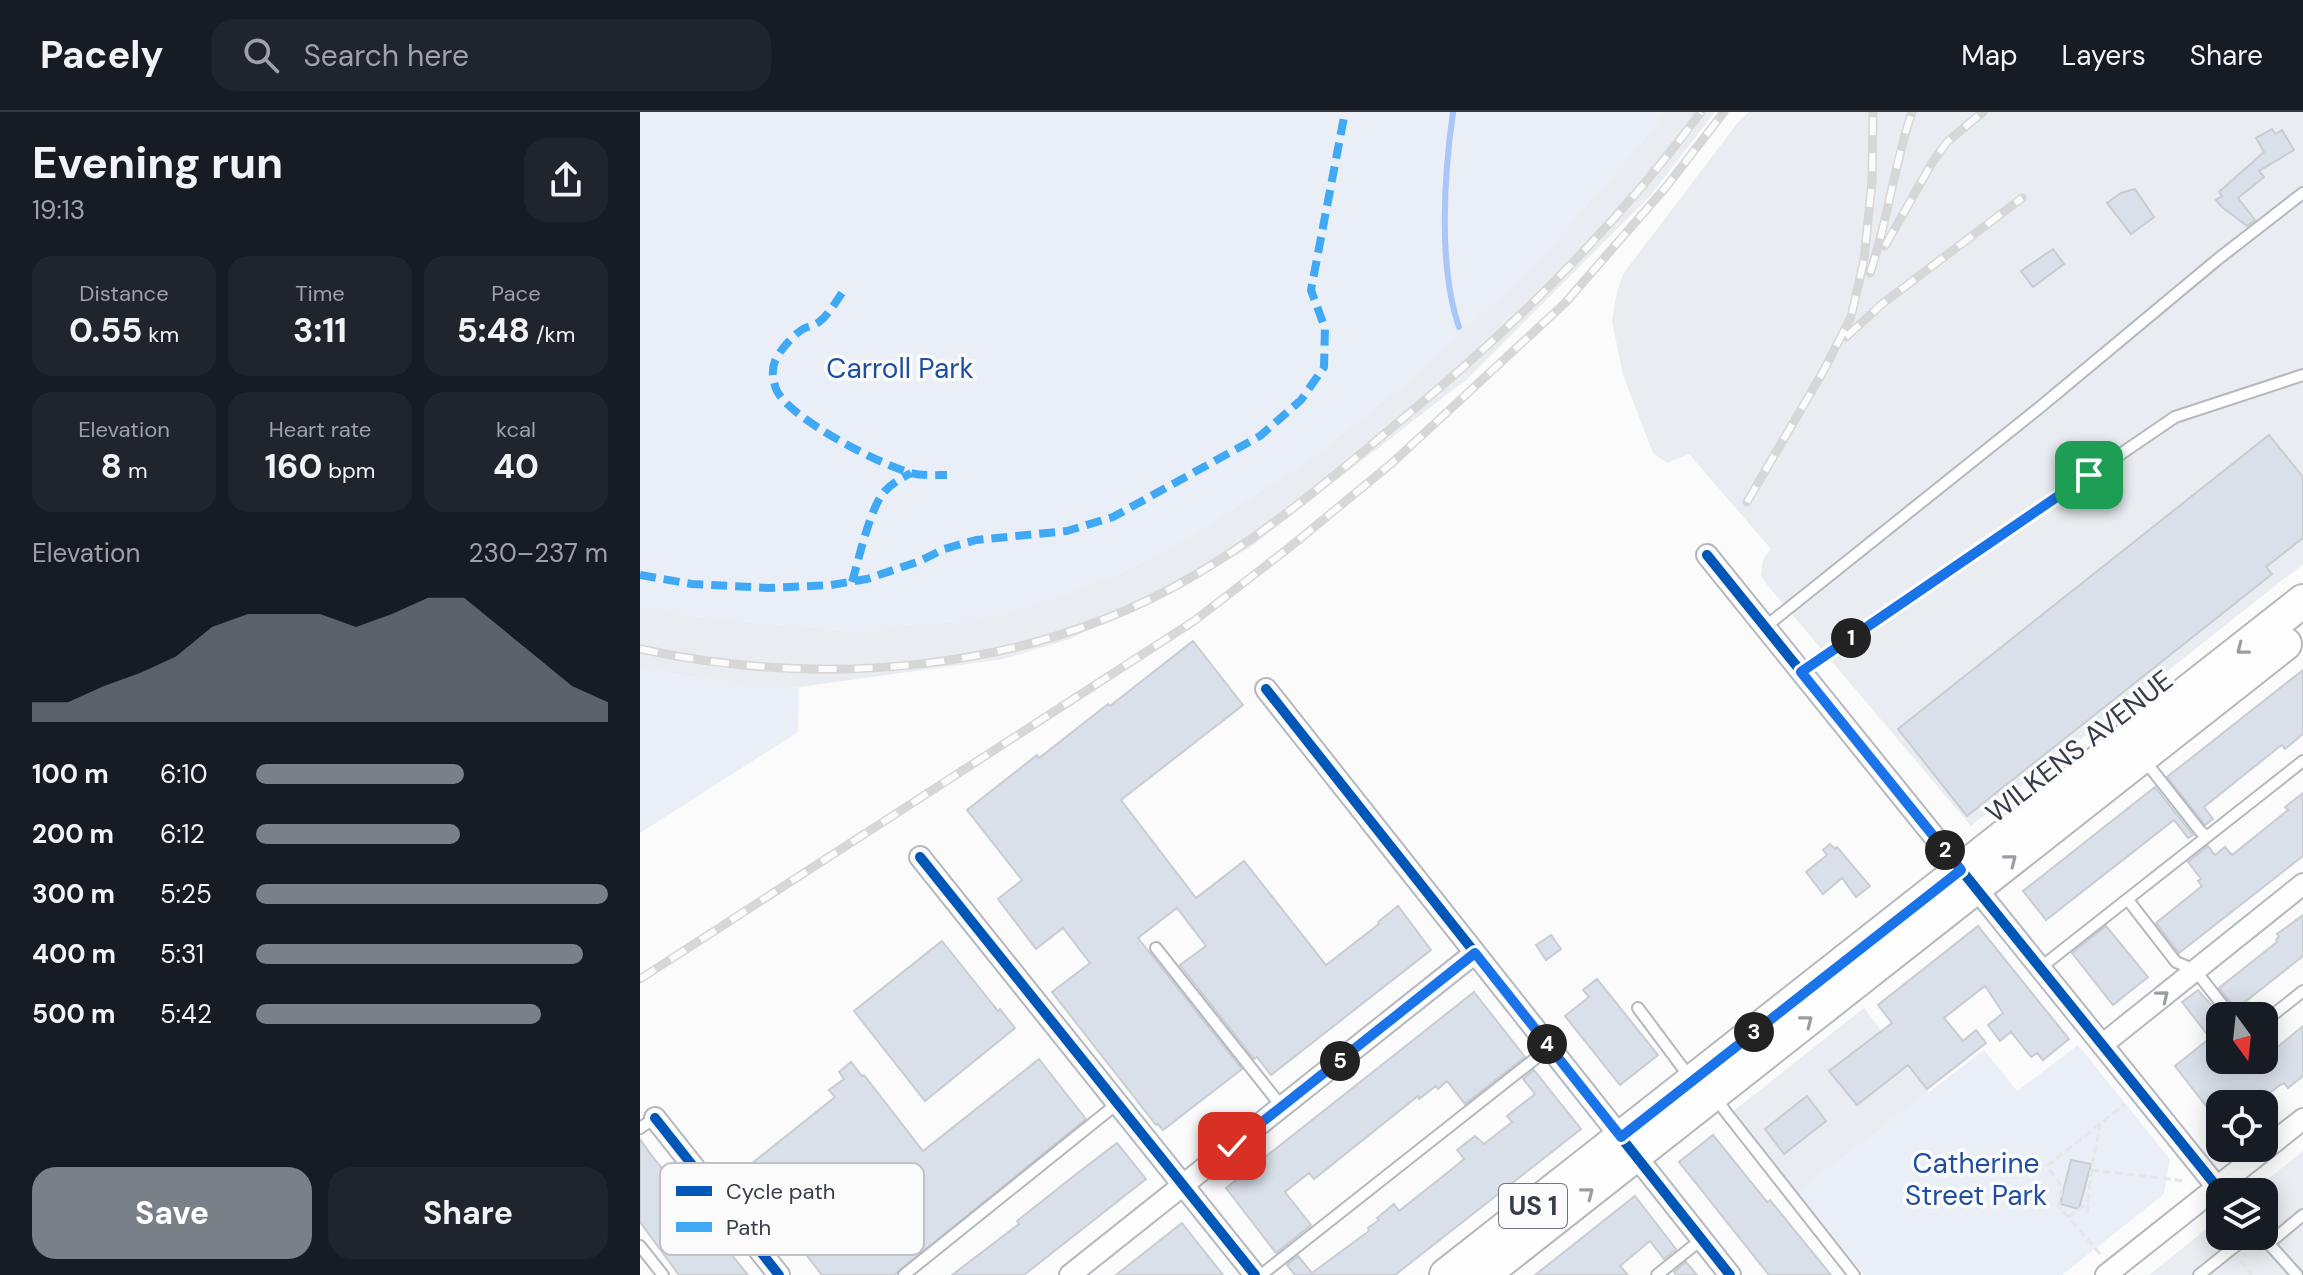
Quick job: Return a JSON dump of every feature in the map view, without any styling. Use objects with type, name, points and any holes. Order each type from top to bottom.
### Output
[{"type":"main road","name":"WILKENS AVENUE","points":[[1446,1275],[1628,1146],[1703,1088],[1968,879],[2303,601]]},
{"type":"main road","name":"WILKENS AVENUE","points":[[1968,879],[2142,756],[2303,629]]},
{"type":"main road","name":"WILKENS AVENUE","points":[[1483,1275],[1628,1146]]},
{"type":"street","points":[[1707,555],[2209,1178]]},
{"type":"street","points":[[1266,689],[1730,1275]]},
{"type":"street","points":[[920,857],[1258,1275]]},
{"type":"street","points":[[2102,1045],[2303,884]]},
{"type":"street","points":[[1070,1275],[1475,953]]},
{"type":"street","points":[[2233,1178],[2303,1119]]},
{"type":"street","points":[[647,1123],[682,1163]]},
{"type":"street","points":[[2106,1275],[2206,1200]]},
{"type":"street","points":[[762,1255],[779,1275]]},
{"type":"lane","points":[[1765,627],[2303,193]]},
{"type":"lane","points":[[1801,672],[2175,417],[2303,375]]},
{"type":"lane","points":[[2142,756],[2207,836]]},
{"type":"lane","points":[[2040,968],[2303,761]]},
{"type":"lane","points":[[2128,900],[2176,962],[2195,970],[2220,1002]]},
{"type":"lane","points":[[1156,948],[1282,1107]]},
{"type":"lane","points":[[2278,1011],[2303,991]]},
{"type":"lane","points":[[1638,1008],[1725,1111],[1854,1275]]},
{"type":"lane","points":[[1258,1275],[1550,1047]]},
{"type":"lane","points":[[904,1275],[1118,1103]]},
{"type":"lane","points":[[2278,1231],[2303,1215]]},
{"type":"lane","points":[[1657,1275],[1702,1239]]},
{"type":"lane","points":[[640,1246],[663,1275]]},
{"type":"lane","points":[[2199,1275],[2230,1250]]},
{"type":"lane","points":[[2274,1250],[2297,1275]]},
{"type":"path","points":[[2100,1254],[2058,1204],[2062,1187],[2047,1166],[2128,1101]]},
{"type":"path","points":[[2087,1213],[2097,1134],[2103,1122]]},
{"type":"path","points":[[2091,1170],[2190,1182]]},
{"type":"path","points":[[2068,1217],[2088,1203]]},
{"type":"path","points":[[2238,1258],[2252,1275]]},
{"type":"shaded area","points":[[1664,112],[1715,112],[1650,196],[1467,379],[1248,549],[1070,639],[1003,659],[799,687],[744,686],[640,668],[640,605],[692,616],[859,632],[919,623],[980,620],[1053,598],[1122,572],[1194,534],[1314,456],[1420,371],[1539,259],[1651,131]]},
{"type":"shaded area","points":[[1749,112],[2303,112],[2303,564],[1971,826],[1768,586],[1761,576],[1763,559],[1771,549],[1689,454],[1667,463],[1653,453],[1623,375],[1612,321],[1623,274]]},
{"type":"shaded area","points":[[1864,1008],[1929,1092],[1796,1194],[1732,1112]]},
{"type":"shaded area","points":[[2303,1151],[2303,1275],[2149,1275],[2206,1229],[2206,1250],[2278,1250],[2278,1178],[2269,1178]]},
{"type":"green space","name":"Carroll Park","points":[[640,112],[1664,112],[1651,131],[1539,259],[1420,371],[1314,456],[1194,534],[1122,572],[1053,598],[980,620],[919,623],[859,632],[692,616],[640,605]]},
{"type":"green space","points":[[640,668],[744,686],[799,687],[798,732],[640,833]]},
{"type":"green space","name":"Catherine Street Park","points":[[2078,1045],[2170,1159],[2164,1194],[2062,1275],[1864,1275],[1796,1194],[1984,1050],[2017,1091]]},
{"type":"building","points":[[2272,129],[2275,134],[2282,130],[2294,150],[2259,171],[2264,177],[2238,198],[2255,220],[2247,226],[2216,200],[2222,196],[2219,192],[2264,152],[2256,138]]},
{"type":"building","points":[[2135,189],[2154,217],[2131,234],[2107,203],[2121,193]]},
{"type":"building","points":[[2053,249],[2064,264],[2033,287],[2021,271]]},
{"type":"building","points":[[2269,435],[2303,477],[2303,538],[2266,567],[2272,574],[1967,816],[1898,729]]},
{"type":"building","points":[[1193,641],[1243,705],[1121,800],[1196,898],[1244,861],[1326,965],[1398,906],[1431,950],[1271,1075],[1257,1057],[1254,1059],[1180,965],[1206,946],[1177,908],[1138,938],[1242,1069],[1163,1130],[1052,992],[1090,963],[1063,928],[1036,949],[998,899],[1022,880],[967,810]]},
{"type":"building","points":[[2303,670],[2303,734],[2285,749],[2282,745],[2279,747],[2204,807],[2213,819],[2205,825],[2167,777]]},
{"type":"building","points":[[2155,787],[2193,835],[2188,838],[2174,820],[2046,920],[2023,891]]},
{"type":"building","points":[[2303,793],[2303,856],[2179,953],[2156,923],[2202,886],[2198,881],[2201,879],[2188,862],[2208,846],[2215,855],[2225,847],[2232,855],[2288,810],[2285,807]]},
{"type":"building","points":[[1830,844],[1835,849],[1837,847],[1870,886],[1856,897],[1842,878],[1823,894],[1806,872],[1827,855],[1823,850]]},
{"type":"building","points":[[2303,915],[2303,956],[2245,1002],[2230,1002],[2219,988],[2277,942],[2277,934]]},
{"type":"building","points":[[1978,926],[2069,1039],[2043,1060],[2037,1053],[2031,1057],[2011,1032],[2000,1041],[1988,1025],[2003,1013],[1985,986],[1944,1018],[1963,1041],[1976,1030],[1986,1043],[1927,1089],[1908,1065],[1857,1105],[1829,1071],[1892,1023],[1878,1005]]},
{"type":"building","points":[[2106,926],[2148,977],[2113,1005],[2072,953]]},
{"type":"building","points":[[1551,935],[1561,949],[1546,960],[1536,945]]},
{"type":"building","points":[[942,941],[1015,1028],[925,1101],[854,1011]]},
{"type":"building","points":[[1597,979],[1658,1055],[1620,1085],[1565,1016],[1589,997],[1583,990]]},
{"type":"building","points":[[2198,990],[2209,1002],[2206,1002],[2206,1033],[2182,1002]]},
{"type":"building","points":[[1474,992],[1525,1057],[1465,1104],[1447,1081],[1438,1089],[1436,1086],[1419,1099],[1418,1096],[1314,1179],[1309,1173],[1285,1192],[1311,1225],[1276,1253],[1226,1188]]},
{"type":"building","points":[[2303,1026],[2303,1076],[2288,1088],[2284,1083],[2274,1090],[2206,1090],[2206,1106],[2175,1066],[2206,1041],[2206,1074],[2278,1074],[2278,1047]]},
{"type":"building","points":[[1039,1059],[1086,1119],[924,1251],[924,1163],[752,1163],[835,1097],[829,1090],[844,1079],[839,1072],[851,1062],[923,1151]]},
{"type":"building","points":[[1534,1070],[1581,1129],[1395,1275],[1295,1275],[1287,1265],[1298,1256],[1312,1273],[1369,1231],[1368,1228],[1379,1220],[1377,1218],[1394,1204],[1399,1211],[1457,1165],[1464,1159],[1457,1150],[1475,1136],[1484,1144],[1512,1122],[1507,1116],[1535,1094],[1523,1079]]},
{"type":"building","points":[[1807,1096],[1826,1121],[1784,1154],[1765,1129]]},
{"type":"building","points":[[1713,1135],[1831,1275],[1769,1275],[1679,1162]]},
{"type":"building","points":[[640,1139],[660,1166],[660,1249],[640,1222]]},
{"type":"building","points":[[1117,1143],[1146,1179],[1024,1275],[952,1275],[1019,1224],[1017,1221]]},
{"type":"building","points":[[2071,1160],[2091,1164],[2079,1209],[2060,1204]]},
{"type":"building","points":[[1635,1196],[1676,1249],[1664,1259],[1650,1241],[1620,1266],[1628,1275],[1535,1275]]},
{"type":"building","points":[[1182,1223],[1223,1275],[1116,1275]]},
{"type":"building","points":[[664,1255],[732,1255],[748,1275],[679,1275]]},
{"type":"building","points":[[806,1255],[919,1255],[894,1275],[822,1275]]},
{"type":"building","points":[[1686,1262],[1697,1275],[1676,1275],[1674,1272]]},
{"type":"waterway","points":[[1453,112],[1445,221],[1448,277],[1459,327]]},
{"type":"railway","points":[[640,649],[709,661],[779,668],[850,669],[921,664],[991,653],[1059,635],[1125,611],[1188,579],[1244,544],[1298,504],[1483,350],[1598,236],[1701,112]]},
{"type":"railway","points":[[640,979],[1194,621],[1290,547],[1392,463],[1565,303],[1666,187],[1724,112]]},
{"type":"railway","points":[[1747,502],[1824,370],[1851,317],[1864,260],[1872,181],[1873,112]]},
{"type":"railway","points":[[1870,273],[1912,112]]},
{"type":"railway","points":[[1885,246],[1947,142],[1983,112]]},
{"type":"railway","points":[[1846,337],[1882,304],[2022,198]]},
{"type":"marked path","points":[[640,575],[692,584],[768,588],[831,585],[867,579],[976,540],[1067,531],[1113,517],[1260,436],[1301,400],[1324,367],[1325,328],[1311,290],[1345,112]]},
{"type":"marked path","points":[[842,293],[823,319],[799,332],[780,352],[773,369],[777,391],[800,415],[858,451],[911,473],[947,475]]},
{"type":"marked path","points":[[852,582],[870,521],[880,499],[885,491],[911,473]]},
{"type":"cycle path","points":[[1707,555],[2210,1178]]},
{"type":"cycle path","points":[[1266,689],[1730,1275]]},
{"type":"cycle path","points":[[920,857],[1255,1275]]},
{"type":"cycle path","points":[[655,1118],[691,1163]]},
{"type":"cycle path","points":[[763,1255],[779,1275]]},
{"type":"route","points":[[1232,1146],[1475,953],[1621,1137],[1961,870],[1801,672],[2089,475]]}]
